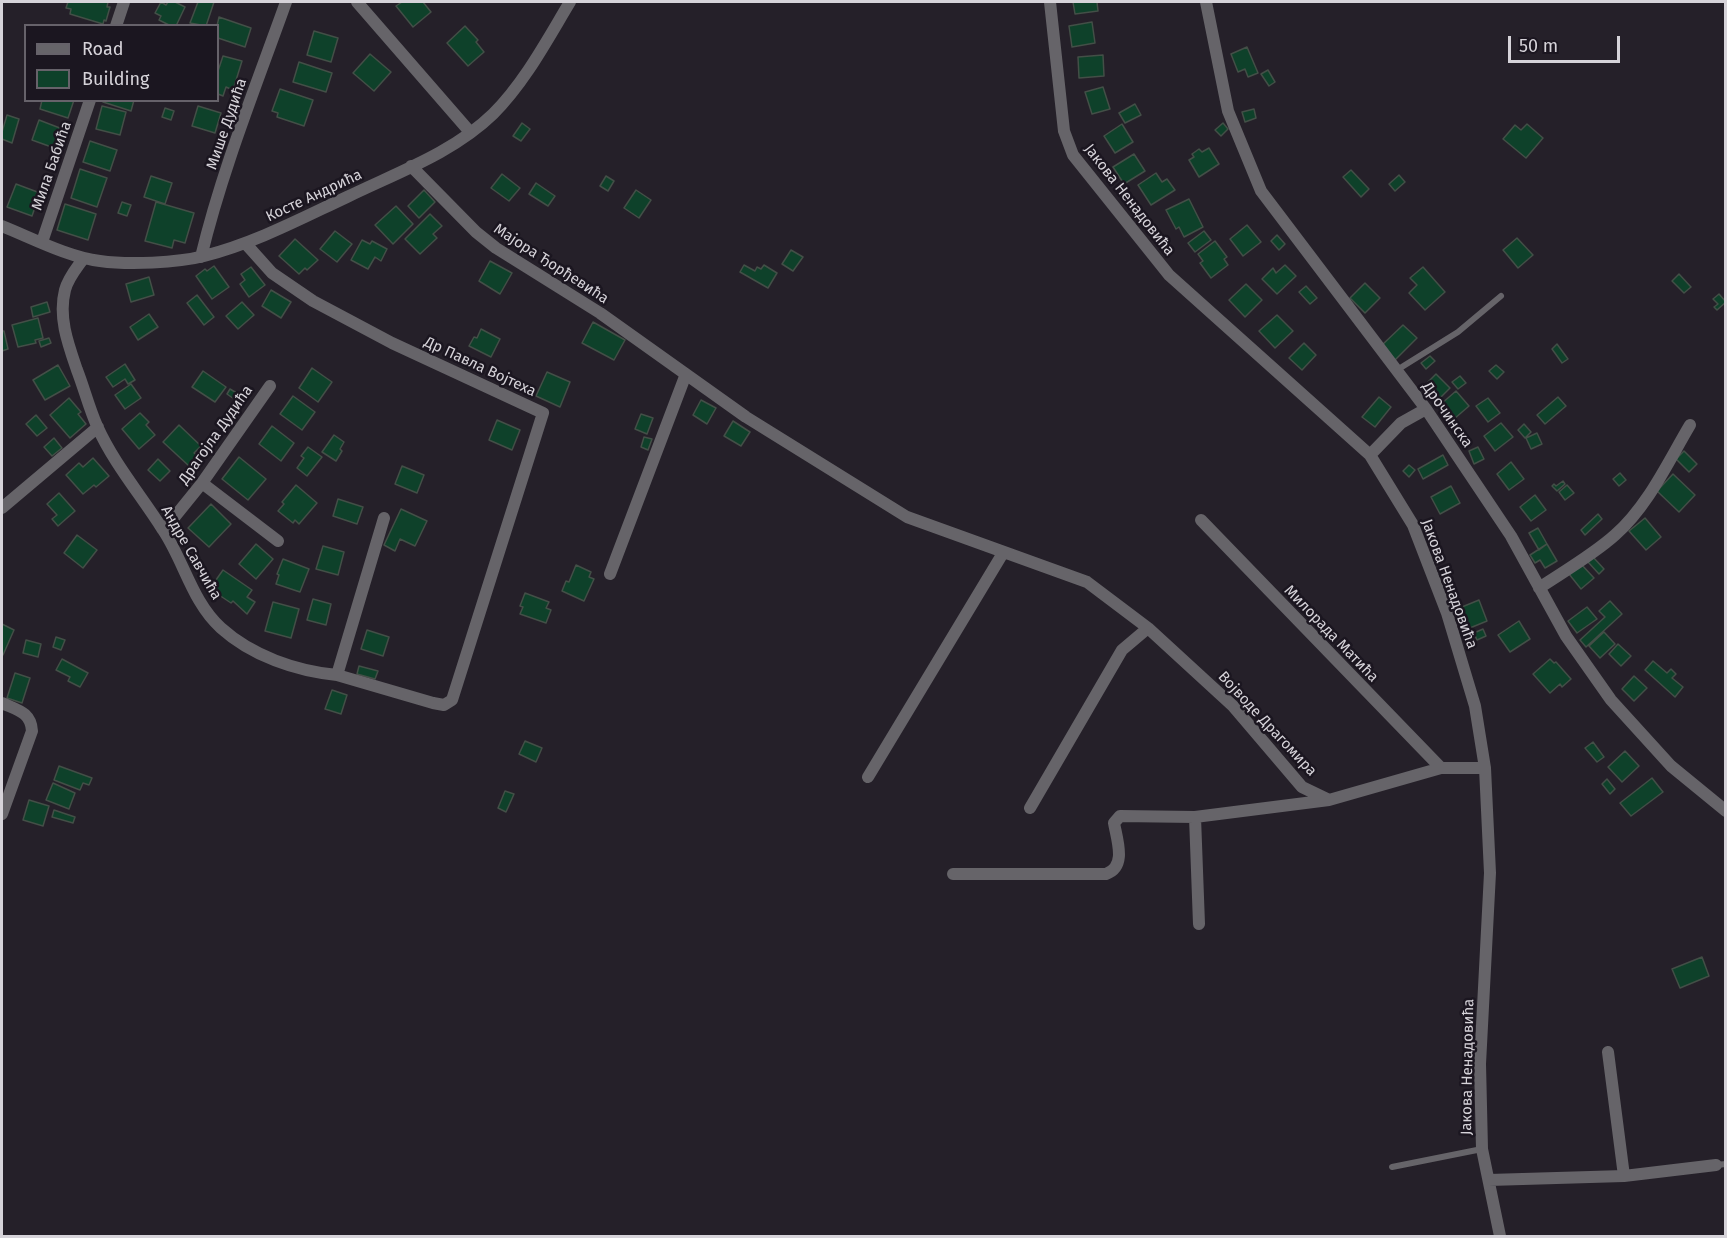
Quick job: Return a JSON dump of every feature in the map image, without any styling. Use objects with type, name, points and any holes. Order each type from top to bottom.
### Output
[{"type":"street","points":[[117,24],[124,2]]},
{"type":"street","name":"Мише Дудића","points":[[201,257],[233,150],[286,2]]},
{"type":"street","points":[[357,2],[470,132]]},
{"type":"street","name":"Косте Андрића","points":[[2,226],[83,259],[123,263],[201,257],[246,244],[442,151],[470,132],[494,112],[521,81],[570,2]]},
{"type":"street","name":"Јакова Ненадовића","points":[[1050,2],[1064,131],[1073,155],[1169,275],[1370,455],[1413,525],[1447,614],[1475,706],[1485,768],[1490,873],[1480,1064],[1482,1149],[1500,1236]]},
{"type":"street","name":"Дрочинска","points":[[1206,2],[1228,111],[1262,191],[1426,409],[1511,536],[1566,636],[1611,700],[1671,766],[1725,811]]},
{"type":"street","name":"Мила Бабића","points":[[42,242],[89,102]]},
{"type":"street","name":"Мајора Ђорђевића","points":[[411,166],[476,232],[496,248],[600,313],[746,417],[907,517]]},
{"type":"street","name":"Др Павла Војтеха","points":[[246,244],[272,273],[313,301],[392,343],[543,413],[452,700]]},
{"type":"street","name":"Андре Савчића","points":[[83,259],[66,287],[63,315],[66,341],[98,427],[138,494],[164,530],[201,604],[218,626],[256,653],[289,665],[323,674],[337,675],[433,704],[444,705],[452,700]]},
{"type":"street","points":[[610,574],[686,374]]},
{"type":"street","name":"Драгојла Дудића","points":[[164,530],[202,483],[270,386]]},
{"type":"street","points":[[1370,455],[1401,423],[1426,409]]},
{"type":"street","points":[[1539,588],[1615,536],[1646,498],[1690,425]]},
{"type":"street","points":[[2,508],[98,427]]},
{"type":"street","points":[[202,483],[278,541]]},
{"type":"street","name":"Војводе Драгомира","points":[[907,517],[1087,582],[1148,628],[1233,706],[1302,787],[1329,800]]},
{"type":"street","points":[[337,675],[384,518]]},
{"type":"street","name":"Милорада Матића","points":[[1201,520],[1441,768]]},
{"type":"street","points":[[868,777],[1003,553]]},
{"type":"street","points":[[1030,808],[1122,650],[1148,628]]},
{"type":"street","points":[[2,703],[26,714],[32,722],[32,731],[2,814]]},
{"type":"street","points":[[953,874],[1106,874],[1114,870],[1119,861],[1114,824],[1120,816],[1195,817],[1329,800],[1441,768],[1485,768]]},
{"type":"street","points":[[1195,817],[1198,924]]},
{"type":"street","points":[[1608,1052],[1624,1176]]},
{"type":"street","points":[[1489,1180],[1624,1176],[1721,1164]]},
{"type":"lane","points":[[1397,370],[1458,332],[1501,296]]},
{"type":"lane","points":[[1392,1167],[1482,1149]]},
{"type":"building","points":[[68,2],[108,2],[107,7],[110,7],[106,21],[104,20],[103,24],[70,14],[71,9],[66,8]]},
{"type":"building","points":[[161,2],[166,5],[168,2],[175,2],[185,7],[177,24],[167,24],[159,20],[161,16],[155,13]]},
{"type":"building","points":[[198,2],[214,2],[207,24],[190,23]]},
{"type":"building","points":[[402,2],[423,2],[431,12],[413,27],[396,6]]},
{"type":"building","points":[[1073,2],[1097,2],[1098,11],[1075,14]]},
{"type":"building","points":[[219,17],[251,28],[245,47],[219,38]]},
{"type":"building","points":[[1092,22],[1095,43],[1072,47],[1069,26]]},
{"type":"building","points":[[465,26],[478,40],[476,42],[484,52],[468,66],[447,43]]},
{"type":"building","points":[[314,31],[338,38],[331,62],[307,55]]},
{"type":"building","points":[[1247,47],[1258,73],[1248,77],[1245,69],[1238,72],[1231,54]]},
{"type":"building","points":[[370,54],[391,72],[374,91],[353,73]]},
{"type":"building","points":[[1103,55],[1104,76],[1079,78],[1078,57]]},
{"type":"building","points":[[223,56],[242,61],[233,90],[226,87],[223,96],[219,94],[219,68]]},
{"type":"building","points":[[299,62],[332,73],[326,92],[293,82]]},
{"type":"building","points":[[1268,70],[1275,82],[1269,86],[1261,74]]},
{"type":"building","points":[[1103,87],[1110,109],[1092,114],[1085,92]]},
{"type":"building","points":[[280,89],[313,100],[304,126],[277,117],[278,113],[272,111]]},
{"type":"building","points":[[42,102],[73,102],[68,118],[40,109]]},
{"type":"building","points":[[103,102],[133,102],[131,111]]},
{"type":"building","points":[[1135,104],[1141,115],[1125,123],[1119,113]]},
{"type":"building","points":[[102,106],[126,112],[120,135],[96,129]]},
{"type":"building","points":[[198,106],[221,113],[215,133],[192,126]]},
{"type":"building","points":[[165,108],[174,111],[171,120],[162,117]]},
{"type":"building","points":[[1254,109],[1256,118],[1245,122],[1242,112]]},
{"type":"building","points":[[7,115],[19,119],[12,143],[2,139]]},
{"type":"building","points":[[39,120],[65,130],[57,149],[32,140]]},
{"type":"building","points":[[522,123],[530,129],[521,141],[513,136]]},
{"type":"building","points":[[1223,123],[1228,129],[1221,136],[1215,130]]},
{"type":"building","points":[[1122,124],[1133,142],[1115,153],[1104,136]]},
{"type":"building","points":[[1527,124],[1543,138],[1526,158],[1503,139],[1515,125],[1521,130]]},
{"type":"building","points":[[90,141],[117,150],[110,171],[83,162]]},
{"type":"building","points":[[1209,148],[1219,164],[1199,177],[1189,160],[1194,157],[1192,154],[1199,149],[1202,152]]},
{"type":"building","points":[[1134,154],[1145,171],[1124,184],[1113,167]]},
{"type":"building","points":[[80,169],[107,178],[97,207],[71,198]]},
{"type":"building","points":[[1351,170],[1369,189],[1361,197],[1343,177]]},
{"type":"building","points":[[1156,173],[1162,182],[1167,179],[1175,190],[1151,205],[1138,185]]},
{"type":"building","points":[[502,174],[520,188],[509,201],[491,188]]},
{"type":"building","points":[[1399,175],[1405,182],[1395,191],[1389,184]]},
{"type":"building","points":[[151,176],[172,183],[165,204],[144,197]]},
{"type":"building","points":[[606,176],[614,181],[608,191],[600,186]]},
{"type":"building","points":[[536,183],[555,196],[548,206],[529,194]]},
{"type":"building","points":[[16,184],[40,193],[32,216],[7,207]]},
{"type":"building","points":[[424,190],[435,202],[419,218],[408,206]]},
{"type":"building","points":[[636,190],[651,200],[639,218],[624,208]]},
{"type":"building","points":[[1189,199],[1203,227],[1184,237],[1179,227],[1176,229],[1166,210]]},
{"type":"building","points":[[122,202],[131,205],[127,216],[118,213]]},
{"type":"building","points":[[156,202],[194,213],[185,243],[174,240],[172,248],[145,241]]},
{"type":"building","points":[[65,204],[96,214],[88,240],[57,230]]},
{"type":"building","points":[[396,206],[413,224],[393,244],[375,225]]},
{"type":"building","points":[[430,214],[442,226],[433,234],[437,238],[420,254],[405,239]]},
{"type":"building","points":[[1247,225],[1261,242],[1243,256],[1230,239]]},
{"type":"building","points":[[335,231],[352,244],[337,262],[320,249]]},
{"type":"building","points":[[1204,231],[1211,240],[1195,252],[1188,243]]},
{"type":"building","points":[[1277,235],[1285,244],[1279,250],[1271,241]]},
{"type":"building","points":[[1517,238],[1533,255],[1518,268],[1503,250]]},
{"type":"building","points":[[295,239],[318,260],[299,274],[279,256]]},
{"type":"building","points":[[362,240],[370,244],[372,241],[387,249],[381,261],[375,257],[368,269],[351,260]]},
{"type":"building","points":[[1215,241],[1227,257],[1224,259],[1228,265],[1211,278],[1200,263],[1203,261],[1198,254]]},
{"type":"building","points":[[791,250],[803,257],[793,271],[782,264]]},
{"type":"building","points":[[490,261],[512,273],[500,294],[479,281]]},
{"type":"building","points":[[744,265],[755,271],[757,267],[761,269],[764,265],[777,273],[768,288],[740,272]]},
{"type":"building","points":[[1285,265],[1296,276],[1277,294],[1262,279],[1273,268],[1276,273]]},
{"type":"building","points":[[214,266],[229,287],[212,299],[196,276]]},
{"type":"building","points":[[251,267],[265,285],[249,297],[240,284],[245,280],[241,274]]},
{"type":"building","points":[[1423,267],[1445,292],[1425,310],[1409,293],[1417,285],[1410,278]]},
{"type":"building","points":[[1679,274],[1691,287],[1684,293],[1672,281]]},
{"type":"building","points":[[149,277],[154,295],[131,302],[126,284]]},
{"type":"building","points":[[1365,283],[1380,298],[1365,313],[1350,298]]},
{"type":"building","points":[[1246,284],[1262,300],[1245,317],[1229,300]]},
{"type":"building","points":[[1306,286],[1317,298],[1310,304],[1299,292]]},
{"type":"building","points":[[271,290],[291,302],[281,318],[262,306]]},
{"type":"building","points":[[1719,294],[1726,302],[1717,310],[1714,307],[1718,304],[1713,299]]},
{"type":"building","points":[[197,295],[214,317],[204,325],[187,303]]},
{"type":"building","points":[[47,302],[50,312],[33,317],[31,307]]},
{"type":"building","points":[[242,302],[254,315],[238,329],[226,316]]},
{"type":"building","points":[[149,314],[158,327],[138,340],[130,327]]},
{"type":"building","points":[[1277,315],[1293,331],[1275,348],[1259,331]]},
{"type":"building","points":[[38,318],[43,338],[35,340],[36,343],[18,347],[12,325]]},
{"type":"building","points":[[593,322],[625,340],[614,360],[582,343]]},
{"type":"building","points":[[1403,325],[1417,338],[1395,360],[1381,346]]},
{"type":"building","points":[[481,329],[500,339],[491,357],[469,346],[474,337],[477,338]]},
{"type":"building","points":[[2,331],[4,331],[8,349],[2,351]]},
{"type":"building","points":[[49,338],[51,343],[41,347],[39,341]]},
{"type":"building","points":[[1304,343],[1316,355],[1302,370],[1289,358]]},
{"type":"building","points":[[1557,344],[1568,359],[1562,363],[1552,349]]},
{"type":"building","points":[[1430,356],[1435,361],[1426,369],[1421,363]]},
{"type":"building","points":[[125,364],[135,380],[128,384],[125,379],[113,387],[106,377]]},
{"type":"building","points":[[58,365],[70,386],[45,400],[33,380]]},
{"type":"building","points":[[1496,365],[1504,372],[1497,379],[1489,371]]},
{"type":"building","points":[[312,368],[332,382],[318,402],[299,388]]},
{"type":"building","points":[[203,371],[226,387],[215,402],[192,387]]},
{"type":"building","points":[[547,372],[570,382],[560,407],[536,396]]},
{"type":"building","points":[[1436,374],[1450,388],[1436,402],[1422,388]]},
{"type":"building","points":[[1460,376],[1466,383],[1458,389],[1452,382]]},
{"type":"building","points":[[131,384],[141,398],[125,409],[115,395]]},
{"type":"building","points":[[230,389],[245,398],[241,404],[227,394]]},
{"type":"building","points":[[1456,391],[1469,406],[1454,419],[1441,404]]},
{"type":"building","points":[[293,396],[315,412],[302,430],[280,414]]},
{"type":"building","points":[[1379,397],[1391,407],[1375,427],[1362,417]]},
{"type":"building","points":[[1558,397],[1566,406],[1545,424],[1537,415]]},
{"type":"building","points":[[69,398],[81,412],[78,414],[86,424],[70,438],[50,415]]},
{"type":"building","points":[[1488,398],[1500,413],[1488,422],[1476,406]]},
{"type":"building","points":[[701,400],[716,408],[707,424],[693,415]]},
{"type":"building","points":[[140,413],[149,422],[146,425],[155,435],[139,449],[122,429]]},
{"type":"building","points":[[641,414],[653,418],[647,434],[635,429]]},
{"type":"building","points":[[36,415],[47,428],[37,436],[26,424]]},
{"type":"building","points":[[497,420],[520,430],[512,450],[489,440]]},
{"type":"building","points":[[733,421],[750,432],[741,446],[724,436]]},
{"type":"building","points":[[1501,423],[1513,437],[1495,451],[1484,436]]},
{"type":"building","points":[[1524,424],[1531,432],[1525,438],[1518,430]]},
{"type":"building","points":[[179,425],[201,446],[194,453],[198,456],[189,466],[163,442]]},
{"type":"building","points":[[272,426],[294,443],[281,461],[259,444]]},
{"type":"building","points":[[1537,433],[1542,444],[1531,449],[1526,438]]},
{"type":"building","points":[[334,435],[344,442],[336,461],[322,452]]},
{"type":"building","points":[[644,437],[652,439],[648,450],[641,447]]},
{"type":"building","points":[[54,438],[62,448],[52,456],[44,447]]},
{"type":"building","points":[[308,447],[322,457],[307,476],[297,468],[304,458],[301,456]]},
{"type":"building","points":[[1478,447],[1484,459],[1474,464],[1469,451]]},
{"type":"building","points":[[1684,451],[1697,464],[1689,472],[1676,459]]},
{"type":"building","points":[[1443,455],[1448,465],[1423,479],[1418,469]]},
{"type":"building","points":[[239,457],[266,479],[248,500],[222,479]]},
{"type":"building","points":[[93,458],[109,476],[83,494],[66,475],[79,463],[83,467]]},
{"type":"building","points":[[158,459],[170,471],[160,481],[148,470]]},
{"type":"building","points":[[1511,462],[1524,479],[1509,490],[1497,474]]},
{"type":"building","points":[[1409,465],[1415,470],[1409,477],[1403,471]]},
{"type":"building","points":[[402,466],[424,475],[417,493],[395,484]]},
{"type":"building","points":[[1620,473],[1626,480],[1619,486],[1613,479]]},
{"type":"building","points":[[1673,474],[1695,495],[1679,512],[1657,491]]},
{"type":"building","points":[[1563,481],[1565,484],[1557,491],[1552,486],[1554,484],[1556,486]]},
{"type":"building","points":[[296,485],[317,503],[299,524],[295,520],[293,523],[278,511],[284,504],[282,502]]},
{"type":"building","points":[[1567,485],[1574,493],[1565,500],[1559,492]]},
{"type":"building","points":[[1451,486],[1460,503],[1440,514],[1431,497]]},
{"type":"building","points":[[59,493],[75,511],[58,526],[52,519],[57,515],[47,504]]},
{"type":"building","points":[[1535,495],[1546,510],[1531,521],[1520,507]]},
{"type":"building","points":[[338,499],[363,507],[357,524],[333,516]]},
{"type":"building","points":[[211,504],[231,524],[209,547],[188,528]]},
{"type":"building","points":[[401,509],[427,521],[415,546],[400,539],[395,551],[384,545]]},
{"type":"building","points":[[1598,514],[1602,519],[1585,535],[1581,530]]},
{"type":"building","points":[[1645,518],[1661,537],[1646,550],[1629,531]]},
{"type":"building","points":[[1538,528],[1547,544],[1539,550],[1529,533]]},
{"type":"building","points":[[77,535],[97,550],[83,568],[64,553]]},
{"type":"building","points":[[256,544],[273,559],[256,579],[239,564]]},
{"type":"building","points":[[1547,544],[1557,561],[1545,568],[1540,560],[1535,563],[1530,555]]},
{"type":"building","points":[[323,546],[344,552],[338,575],[316,569]]},
{"type":"building","points":[[1593,557],[1604,569],[1599,574],[1588,562]]},
{"type":"building","points":[[283,559],[309,569],[300,592],[276,584]]},
{"type":"building","points":[[1581,564],[1594,578],[1581,589],[1569,574]]},
{"type":"building","points":[[576,565],[591,572],[589,577],[594,579],[584,601],[562,591],[566,581],[569,582]]},
{"type":"building","points":[[223,570],[252,590],[247,597],[255,602],[247,614],[233,601],[231,603],[211,587]]},
{"type":"building","points":[[525,593],[549,602],[546,608],[551,610],[546,623],[520,614],[523,607],[520,606]]},
{"type":"building","points":[[313,599],[331,604],[326,625],[307,620]]},
{"type":"building","points":[[1479,600],[1487,621],[1465,630],[1457,609]]},
{"type":"building","points":[[1610,601],[1622,614],[1586,647],[1580,640],[1605,617],[1599,611]]},
{"type":"building","points":[[273,602],[299,609],[291,638],[265,631]]},
{"type":"building","points":[[1587,607],[1597,619],[1577,633],[1568,621]]},
{"type":"building","points":[[1519,621],[1530,639],[1510,652],[1498,635]]},
{"type":"building","points":[[2,624],[14,630],[3,655],[2,654]]},
{"type":"building","points":[[1483,629],[1486,636],[1477,640],[1474,633]]},
{"type":"building","points":[[367,630],[389,637],[383,656],[361,649]]},
{"type":"building","points":[[1604,632],[1615,644],[1600,658],[1589,646]]},
{"type":"building","points":[[56,637],[65,640],[61,650],[53,647]]},
{"type":"building","points":[[26,640],[41,644],[38,657],[23,653]]},
{"type":"building","points":[[1618,644],[1631,656],[1621,666],[1609,654]]},
{"type":"building","points":[[62,659],[88,673],[80,687],[68,681],[70,677],[56,670]]},
{"type":"building","points":[[1550,659],[1556,662],[1571,679],[1562,687],[1560,684],[1550,693],[1533,674]]},
{"type":"building","points":[[1653,661],[1667,673],[1671,669],[1676,674],[1672,678],[1683,687],[1675,697],[1645,670]]},
{"type":"building","points":[[359,666],[378,671],[375,679],[357,674]]},
{"type":"building","points":[[15,673],[30,678],[22,703],[7,698]]},
{"type":"building","points":[[1634,676],[1647,688],[1634,701],[1622,689]]},
{"type":"building","points":[[332,690],[347,695],[341,714],[325,709]]},
{"type":"building","points":[[525,741],[542,748],[536,762],[519,754]]},
{"type":"building","points":[[1593,742],[1604,757],[1597,762],[1585,748]]},
{"type":"building","points":[[1625,751],[1639,766],[1622,782],[1608,767]]},
{"type":"building","points":[[59,766],[92,778],[89,785],[83,783],[80,790],[54,780]]},
{"type":"building","points":[[1652,778],[1663,792],[1631,816],[1620,803]]},
{"type":"building","points":[[1607,779],[1615,789],[1610,794],[1602,784]]},
{"type":"building","points":[[53,783],[75,793],[69,809],[46,800]]},
{"type":"building","points":[[505,791],[514,794],[506,812],[498,808]]},
{"type":"building","points":[[29,800],[49,806],[43,826],[23,820]]},
{"type":"building","points":[[54,810],[75,817],[73,823],[52,817]]},
{"type":"building","points":[[1702,957],[1709,976],[1680,988],[1672,969]]}]
